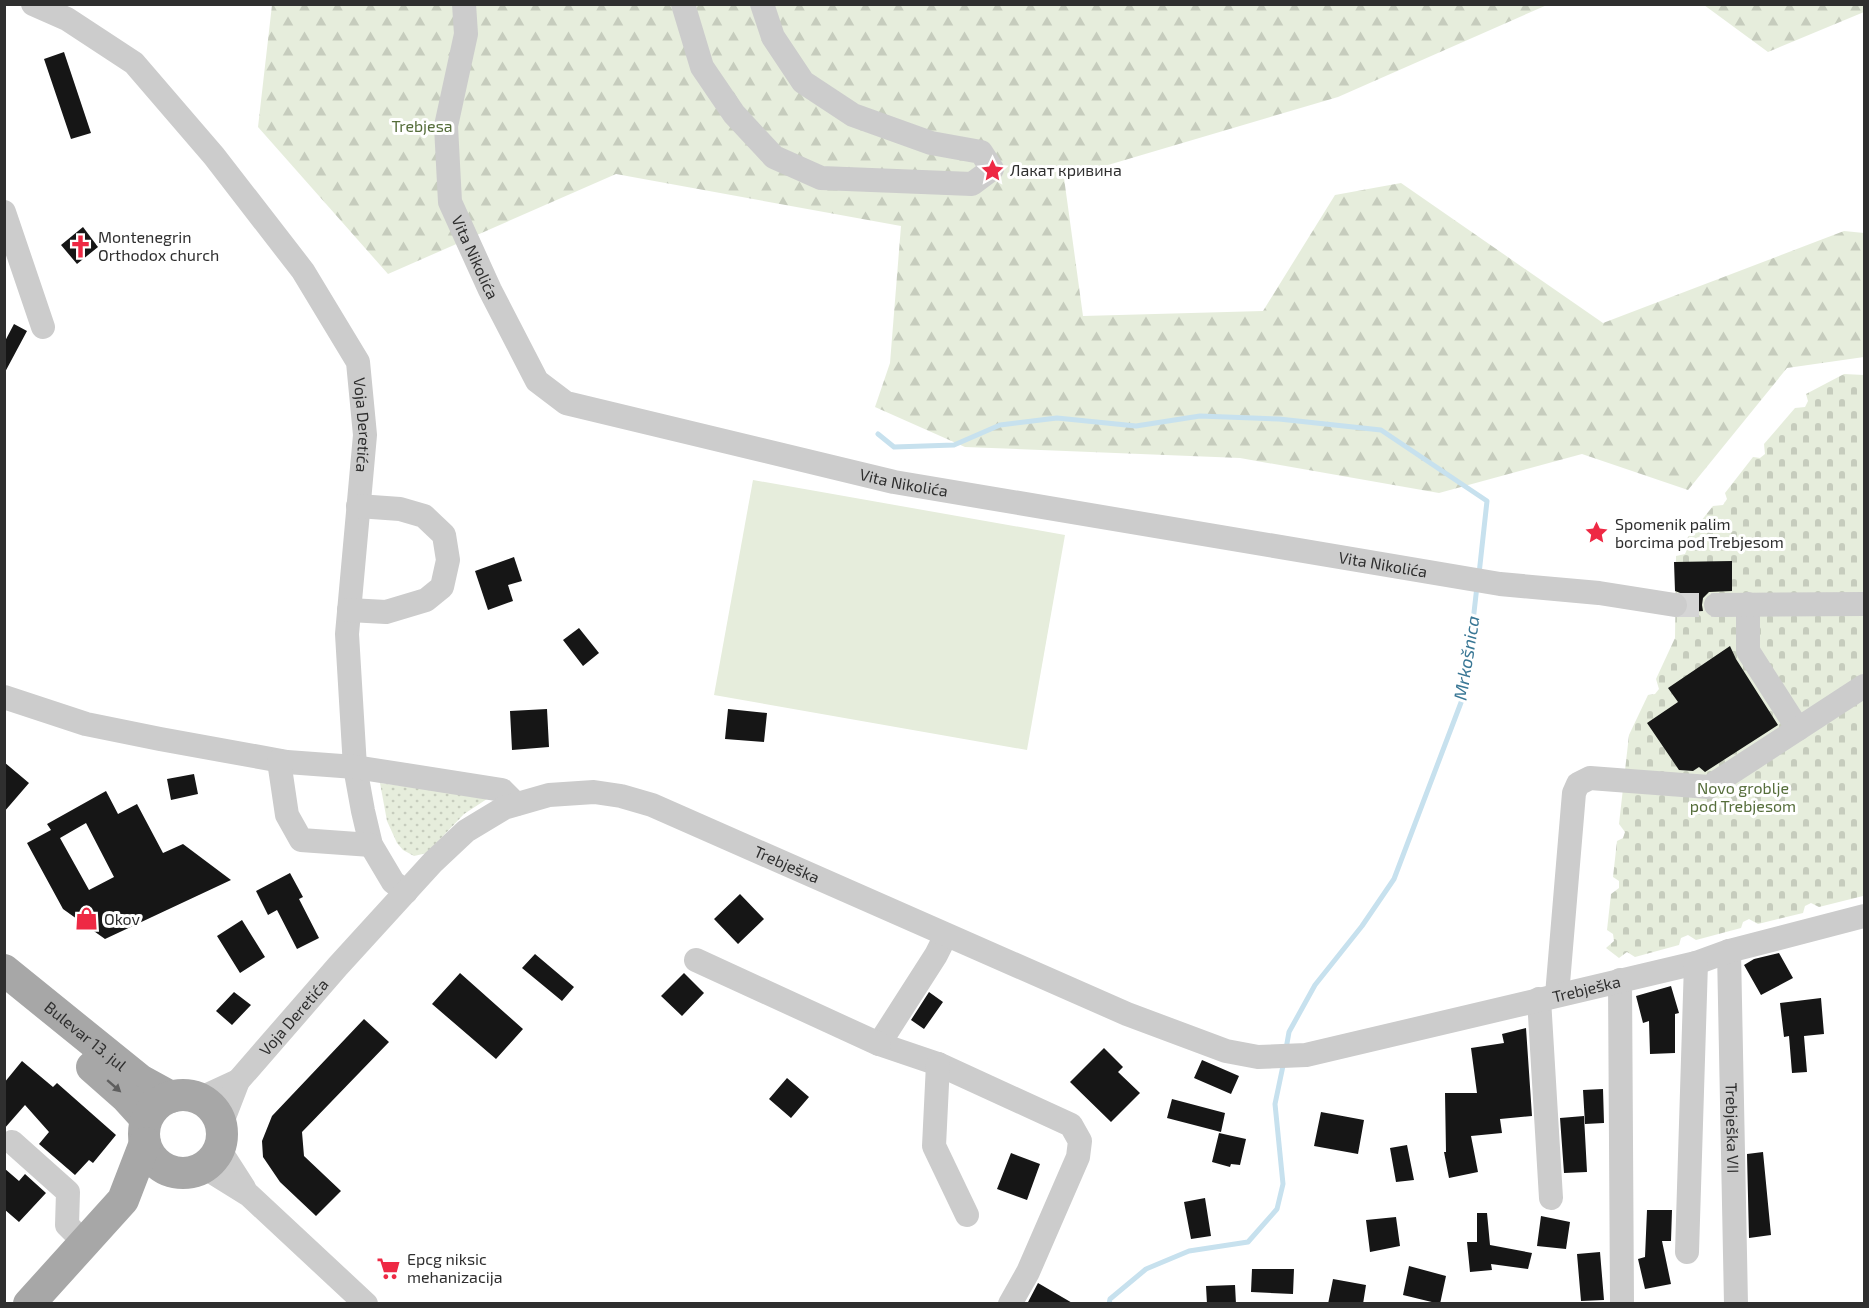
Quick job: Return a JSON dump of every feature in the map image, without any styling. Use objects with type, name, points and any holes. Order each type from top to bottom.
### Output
[{"type":"main road","name":"Bulevar 13. jul","points":[[4,970],[140,1080],[185,1098]]},
{"type":"main road","name":"Bulevar 13. jul","points":[[4,992],[126,1097],[145,1131]]},
{"type":"main road","points":[[29,1304],[123,1200],[205,1153],[216,1114],[209,1105],[185,1098],[161,1102],[152,1110],[123,1200]]},
{"type":"main road","points":[[145,1131],[149,1154],[166,1170],[205,1153]]},
{"type":"street","name":"Voja Deretića","points":[[33,4],[67,19],[134,63],[214,156],[303,271],[358,362],[365,435],[347,634],[356,767],[371,845],[393,882],[406,892]]},
{"type":"street","name":"Vita Nikolića","points":[[464,4],[466,34],[446,126],[450,202],[489,290],[537,381],[566,402],[894,482],[1500,584],[1599,593],[1675,605]]},
{"type":"street","points":[[683,4],[702,67],[734,114],[774,157],[821,178],[972,184],[992,169],[981,152],[930,143],[853,116],[803,82],[773,36],[762,4]]},
{"type":"street","points":[[4,212],[44,327]]},
{"type":"street","points":[[4,259],[12,235]]},
{"type":"street","points":[[349,610],[386,612],[426,600],[442,587],[448,560],[444,535],[424,516],[400,509],[358,506]]},
{"type":"street","points":[[1748,604],[1748,651],[1798,729]]},
{"type":"street","points":[[1716,605],[1864,604]]},
{"type":"street","points":[[1551,1198],[1548,997],[1574,793],[1578,784],[1590,778],[1709,787],[1864,686]]},
{"type":"street","points":[[4,697],[86,724],[279,760],[356,767],[502,790],[516,804]]},
{"type":"street","points":[[279,760],[287,815],[301,840],[371,845]]},
{"type":"street","name":"Trebješka","points":[[350,953],[454,840],[491,815],[516,804],[549,795],[581,792],[636,800],[669,812],[1127,1014],[1226,1051],[1258,1057],[1306,1055],[1696,963],[1729,951],[1864,916]]},
{"type":"street","points":[[879,1044],[936,955],[946,935]]},
{"type":"street","name":"Trebješka VII","points":[[1729,951],[1736,1304]]},
{"type":"street","name":"Voja Deretića","points":[[238,1081],[350,953]]},
{"type":"street","points":[[696,960],[879,1044],[938,1064],[1071,1125],[1080,1141],[1078,1157],[1028,1272],[1010,1304]]},
{"type":"street","points":[[1687,1252],[1696,963]]},
{"type":"street","points":[[1620,980],[1622,1304]]},
{"type":"street","points":[[938,1064],[934,1146],[967,1215]]},
{"type":"street","points":[[185,1098],[238,1081]]},
{"type":"street","points":[[238,1081],[205,1153],[366,1304]]},
{"type":"street","points":[[12,1142],[68,1192],[67,1225],[85,1243]]},
{"type":"green space","points":[[1864,4],[1864,12],[1768,52],[1704,5]]},
{"type":"green space","name":"Trebjesa","points":[[272,5],[1547,5],[1338,97],[1064,178],[1083,316],[1263,311],[1335,195],[1401,183],[1603,323],[1844,231],[1864,233],[1864,357],[1787,368],[1688,490],[1582,454],[1439,493],[1240,458],[965,447],[875,407],[890,363],[901,226],[616,174],[388,274],[258,127]]},
{"type":"green space","name":"Novo groblje pod Trebjesom","points":[[1844,374],[1864,375],[1863,896],[1819,907],[1811,903],[1805,906],[1803,913],[1758,924],[1749,919],[1743,922],[1741,928],[1696,940],[1688,935],[1681,938],[1679,945],[1635,957],[1627,952],[1619,958],[1606,948],[1614,941],[1613,934],[1607,930],[1611,894],[1619,888],[1619,881],[1613,877],[1617,841],[1623,838],[1625,832],[1619,824],[1629,735],[1648,695],[1655,694],[1659,689],[1656,679],[1675,638],[1676,556],[1685,554],[1688,547],[1685,541],[1713,506],[1723,505],[1727,499],[1725,493],[1753,457],[1760,458],[1765,454],[1764,444],[1795,408],[1805,407],[1808,401],[1806,394]]},
{"type":"green space","points":[[753,480],[1065,535],[1027,750],[714,695]]},
{"type":"green space","points":[[380,783],[490,797],[464,814],[427,853],[414,856],[403,850],[397,843],[387,821]]},
{"type":"building","points":[[64,52],[91,133],[71,139],[44,59]]},
{"type":"building","name":"Montenegrin Orthodox church","points":[[83,227],[98,247],[77,264],[61,245]]},
{"type":"building","points":[[14,324],[27,331],[4,374],[4,343]]},
{"type":"building","points":[[514,557],[522,581],[508,585],[513,601],[488,610],[475,571]]},
{"type":"building","points":[[1732,561],[1732,591],[1709,592],[1703,598],[1703,611],[1687,612],[1688,599],[1675,591],[1674,562]]},
{"type":"building","points":[[579,628],[599,653],[583,666],[563,640]]},
{"type":"building","points":[[1730,646],[1778,725],[1705,772],[1699,767],[1693,771],[1679,770],[1647,723],[1678,702],[1668,688]]},
{"type":"building","points":[[547,709],[549,747],[512,750],[510,711]]},
{"type":"building","points":[[728,709],[767,713],[764,742],[725,739]]},
{"type":"building","points":[[4,762],[29,783],[4,812]]},
{"type":"building","points":[[194,774],[198,794],[171,800],[167,779]]},
{"type":"building","points":[[106,791],[118,814],[137,804],[163,853],[183,844],[231,880],[105,939],[63,909],[27,843],[51,830],[47,824]],"holes":[[[86,823],[114,877],[89,890],[60,838]]]},
{"type":"building","points":[[290,873],[303,897],[299,899],[319,938],[297,949],[277,910],[268,915],[256,891]]},
{"type":"building","points":[[740,894],[764,919],[738,944],[714,919]]},
{"type":"building","points":[[242,920],[265,957],[240,973],[217,936]]},
{"type":"building","points":[[1779,953],[1793,978],[1761,995],[1744,965],[1754,959]]},
{"type":"building","points":[[535,954],[574,987],[562,1001],[522,968]]},
{"type":"building","points":[[460,973],[523,1029],[496,1059],[432,1004]]},
{"type":"building","points":[[684,973],[704,993],[682,1016],[661,996]]},
{"type":"building","points":[[1671,986],[1679,1013],[1675,1014],[1675,1053],[1650,1054],[1649,1021],[1643,1023],[1636,996]]},
{"type":"building","points":[[234,992],[251,1005],[232,1025],[216,1011]]},
{"type":"building","points":[[929,992],[943,1002],[924,1029],[911,1020]]},
{"type":"building","points":[[1821,998],[1824,1034],[1804,1036],[1807,1072],[1792,1073],[1789,1036],[1784,1037],[1780,1003]]},
{"type":"building","points":[[364,1019],[389,1042],[302,1132],[304,1156],[341,1191],[316,1216],[280,1182],[263,1157],[262,1141],[272,1116]]},
{"type":"building","points":[[1526,1028],[1532,1116],[1500,1119],[1502,1133],[1471,1136],[1478,1172],[1449,1178],[1444,1152],[1446,1152],[1445,1093],[1477,1093],[1471,1048],[1504,1043],[1502,1034]]},
{"type":"building","points":[[1104,1048],[1123,1067],[1118,1072],[1140,1093],[1111,1122],[1070,1082]]},
{"type":"building","points":[[1202,1060],[1239,1076],[1231,1094],[1194,1078]]},
{"type":"building","points":[[22,1061],[53,1087],[57,1083],[116,1135],[93,1163],[89,1160],[75,1175],[39,1144],[49,1132],[25,1105],[4,1129],[4,1083]]},
{"type":"building","points":[[787,1078],[809,1097],[791,1118],[769,1099]]},
{"type":"building","points":[[1603,1089],[1604,1123],[1585,1124],[1583,1090]]},
{"type":"building","points":[[1172,1099],[1225,1113],[1221,1132],[1167,1118]]},
{"type":"building","points":[[1321,1112],[1364,1120],[1358,1154],[1314,1146]]},
{"type":"building","points":[[1584,1116],[1587,1172],[1564,1173],[1560,1118]]},
{"type":"building","points":[[1219,1133],[1246,1139],[1240,1165],[1231,1164],[1230,1167],[1212,1162]]},
{"type":"building","points":[[1407,1145],[1414,1180],[1396,1182],[1390,1148]]},
{"type":"building","points":[[1763,1152],[1771,1235],[1749,1238],[1747,1154]]},
{"type":"building","points":[[1011,1153],[1040,1164],[1027,1200],[997,1189]]},
{"type":"building","points":[[4,1168],[19,1181],[25,1174],[46,1193],[19,1222],[4,1209]]},
{"type":"building","points":[[1205,1198],[1211,1236],[1191,1239],[1184,1202]]},
{"type":"building","points":[[1647,1210],[1672,1210],[1671,1241],[1662,1241],[1671,1284],[1645,1289],[1638,1259],[1645,1257]]},
{"type":"building","points":[[1477,1213],[1487,1213],[1490,1245],[1532,1253],[1528,1269],[1491,1264],[1492,1270],[1470,1272],[1467,1242],[1477,1242]]},
{"type":"building","points":[[1541,1216],[1570,1222],[1566,1249],[1537,1246]]},
{"type":"building","points":[[1396,1217],[1400,1246],[1370,1252],[1366,1220]]},
{"type":"building","points":[[1600,1252],[1604,1300],[1581,1301],[1577,1254]]},
{"type":"building","points":[[1409,1266],[1446,1276],[1440,1304],[1403,1295]]},
{"type":"building","points":[[1252,1269],[1294,1269],[1293,1294],[1251,1292]]},
{"type":"building","points":[[1333,1279],[1366,1285],[1363,1304],[1328,1304]]},
{"type":"building","points":[[1038,1283],[1074,1304],[1027,1304]]},
{"type":"building","points":[[1235,1285],[1236,1304],[1207,1304],[1206,1286]]},
{"type":"waterway","name":"Mrkošnica","points":[[878,434],[894,447],[954,445],[1000,425],[1057,418],[1136,426],[1200,416],[1279,419],[1381,430],[1487,501],[1479,574]]},
{"type":"waterway","name":"Mrkošnica","points":[[1286,1049],[1289,1032],[1315,985],[1362,926],[1394,879],[1465,692],[1477,586]]},
{"type":"waterway","name":"Mrkošnica","points":[[1109,1304],[1110,1299],[1146,1269],[1189,1251],[1248,1242],[1277,1209],[1283,1184],[1275,1104],[1284,1061]]},
{"type":"tunnel","points":[[1675,605],[1716,605]]},
{"type":"place","name":"Лакат кривина","points":[[992,170]]},
{"type":"place","name":"Montenegrin Orthodox church","points":[[80,246]]},
{"type":"place","name":"Spomenik palim borcima pod Trebjesom","points":[[1597,533]]},
{"type":"place","name":"Okov","points":[[86,919]]},
{"type":"place","name":"Epcg niksic mehanizacija","points":[[389,1268]]}]
